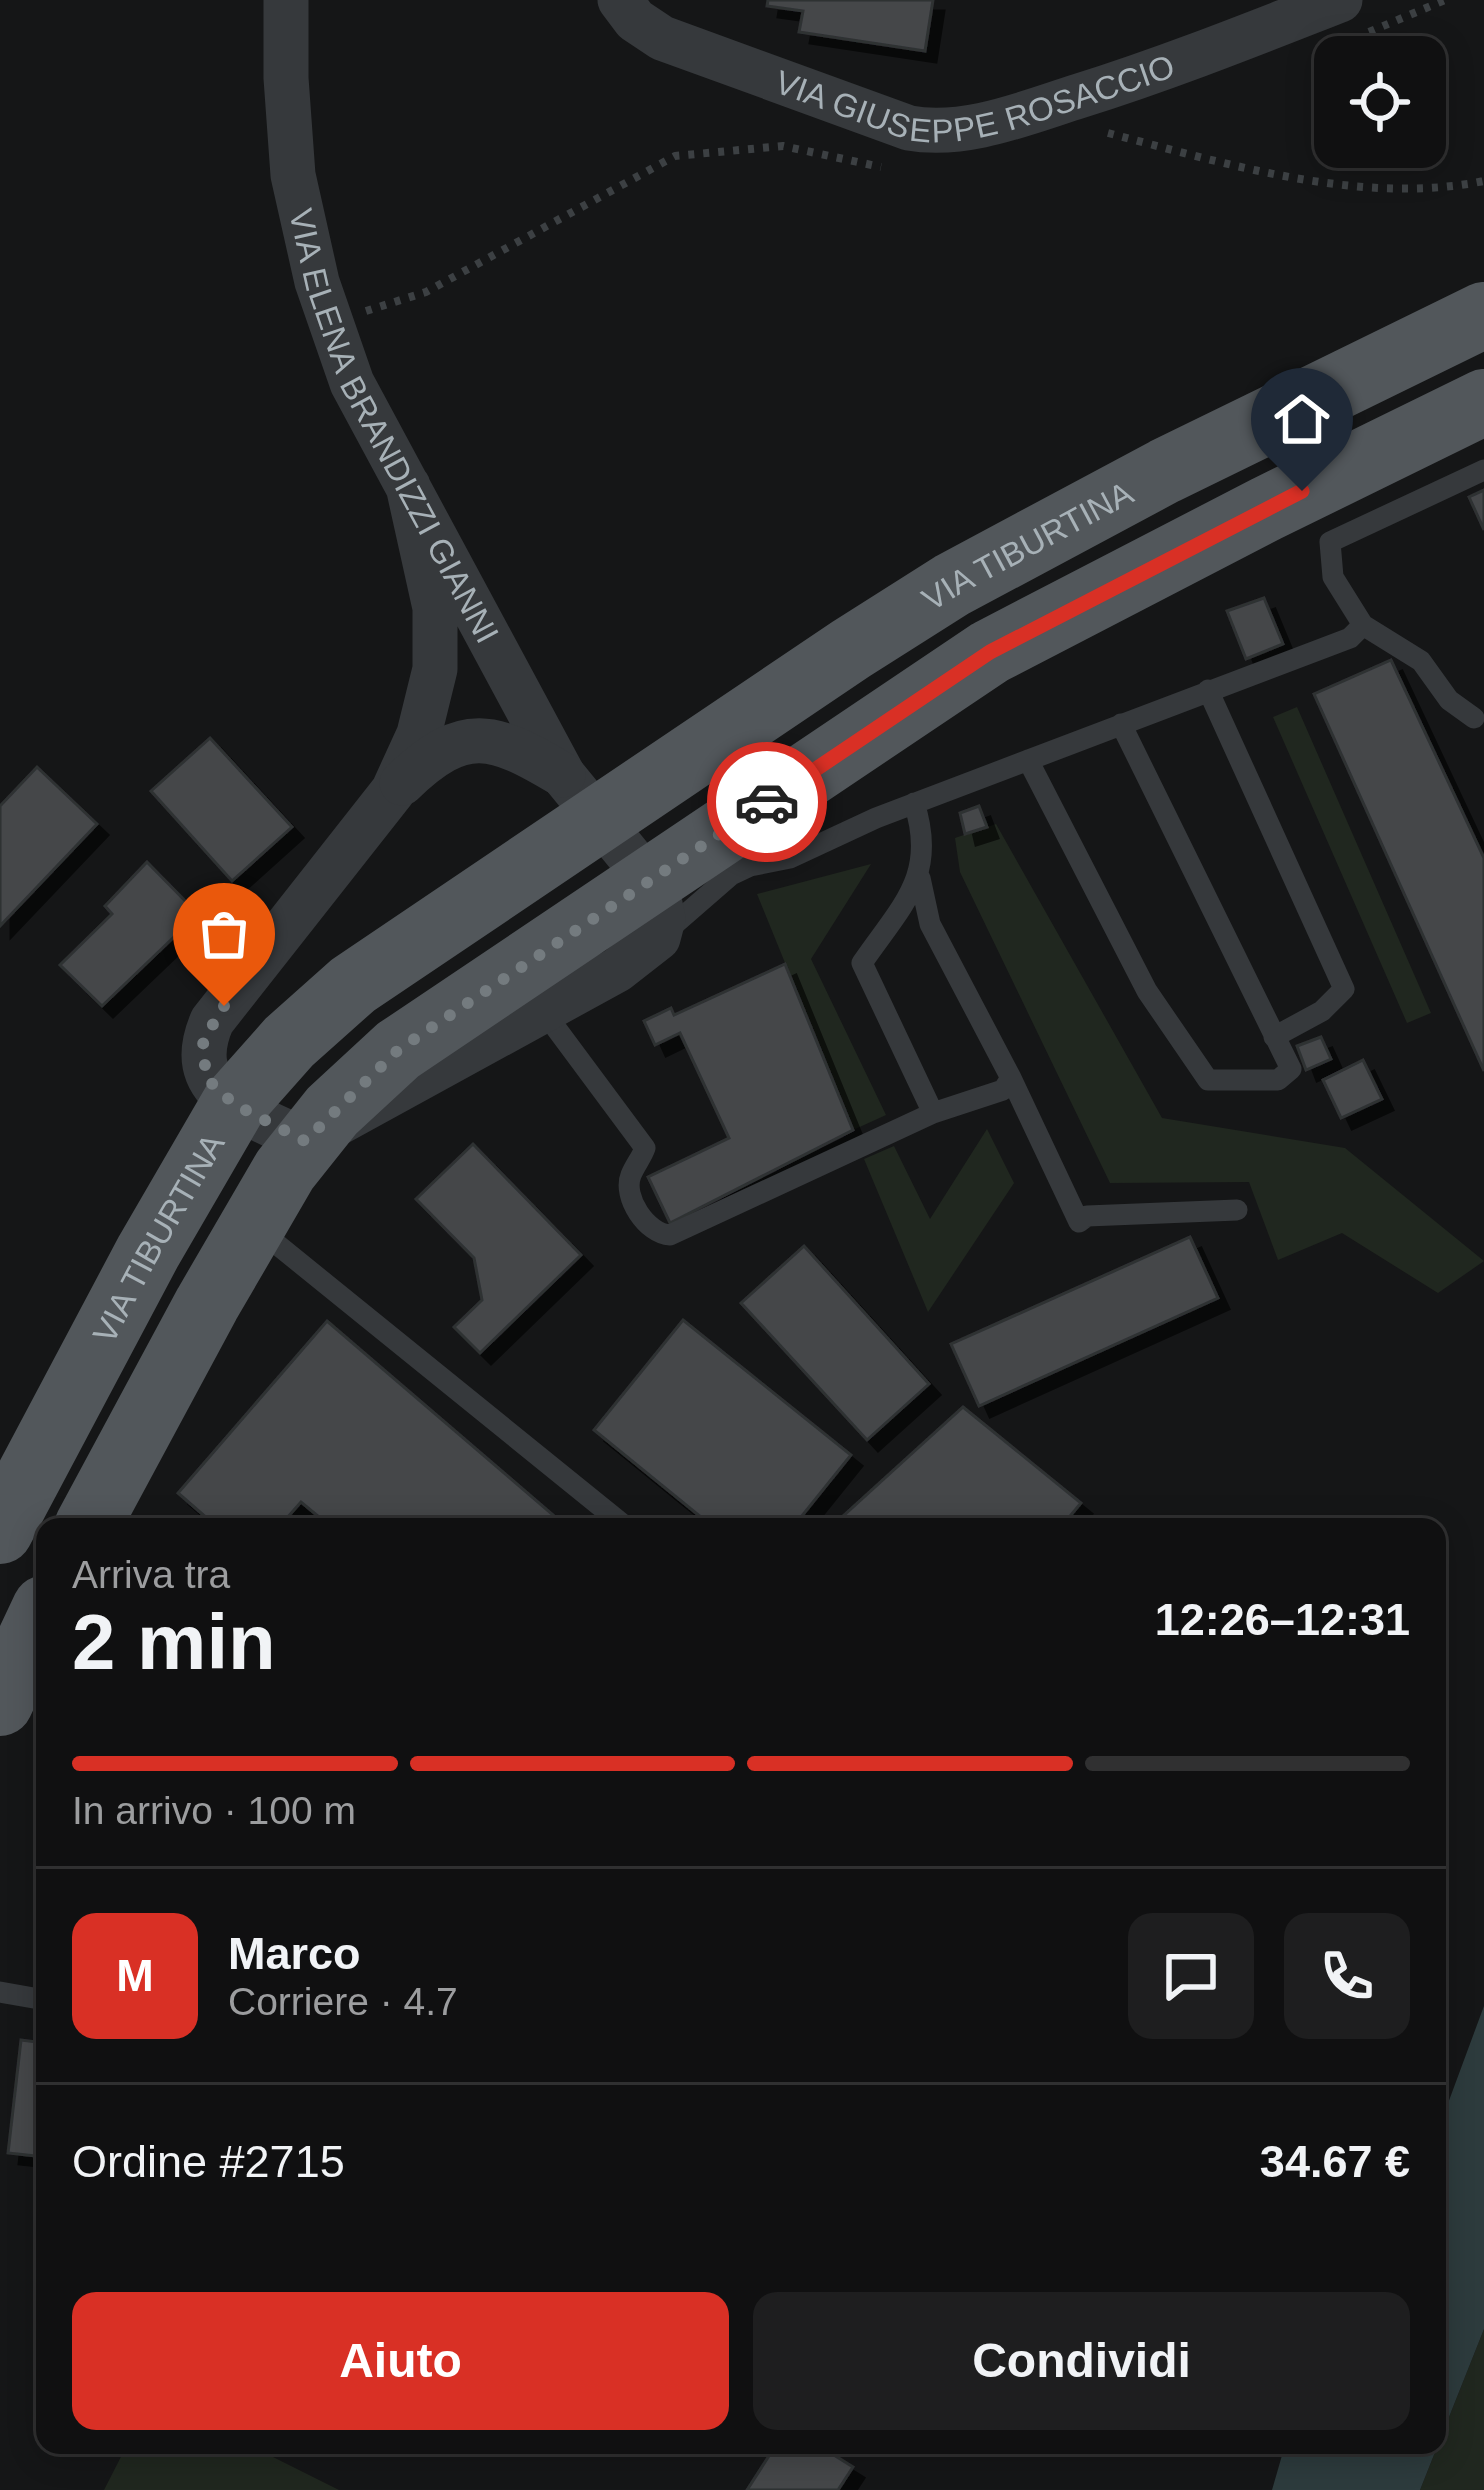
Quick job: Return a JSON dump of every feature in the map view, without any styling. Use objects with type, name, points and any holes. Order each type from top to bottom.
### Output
[{"type":"main road","name":"VIA TIBURTINA","points":[[2,1521],[234,1104],[289,1042],[353,985],[580,797],[1147,480],[1484,315]]},
{"type":"main road","points":[[92,1518],[253,1225],[305,1141],[398,1050],[653,909],[766,839],[990,652],[1484,402]]},
{"type":"main road","points":[[0,1703],[36,1627]]},
{"type":"street","name":"VIA ELENA BRANDIZZI GIANNI","points":[[286,0],[293,175],[317,282],[352,383],[580,797]]},
{"type":"street","name":"VIA GIUSEPPE ROSACCIO","points":[[620,0],[635,20],[662,38],[908,128],[940,131],[1021,115],[1176,65],[1340,0]]},
{"type":"street","points":[[393,791],[419,734],[436,652],[433,594],[408,486]]},
{"type":"street","points":[[477,740],[510,746],[580,797],[653,909],[644,952],[544,1012],[305,1141],[234,1104],[214,1088],[203,1068],[203,1041],[212,1022],[393,791],[434,752],[477,740]]},
{"type":"lane","points":[[1481,722],[1449,700],[1421,661],[1363,625],[1333,577],[1330,542],[1484,470]]},
{"type":"lane","points":[[766,839],[914,802],[1350,638],[1363,625]]},
{"type":"lane","points":[[1208,690],[1344,988],[1322,1011],[1274,1036]]},
{"type":"lane","points":[[1028,760],[1148,991],[1208,1080],[1278,1080],[1291,1069],[1121,724]]},
{"type":"lane","points":[[914,802],[922,827],[920,878],[930,924],[1079,1222],[1087,1216],[1237,1210]]},
{"type":"lane","points":[[920,878],[862,963],[933,1113]]},
{"type":"lane","points":[[544,1012],[645,1148],[629,1177],[629,1193],[650,1228],[660,1234],[670,1235],[933,1113],[1003,1090],[1011,1078]]},
{"type":"lane","points":[[253,1225],[615,1518]]},
{"type":"lane","points":[[0,1992],[36,1998]]},
{"type":"path","points":[[1100,130],[1176,151],[1372,190],[1457,187],[1484,181]]},
{"type":"shaded area","points":[[1297,707],[1431,1013],[1407,1023],[1273,717]]},
{"type":"shaded area","points":[[996,824],[1162,1118],[1345,1148],[1484,1261],[1438,1293],[1342,1233],[1278,1260],[1249,1182],[1110,1183],[960,872],[955,838]]},
{"type":"shaded area","points":[[871,864],[811,959],[886,1115],[853,1130],[757,894]]},
{"type":"shaded area","points":[[987,1129],[1014,1183],[928,1312],[864,1159],[894,1146],[930,1219]]},
{"type":"shaded area","points":[[1484,2006],[1484,2329],[1446,2425],[1446,2109]]},
{"type":"shaded area","points":[[1484,2329],[1484,2490],[1420,2490],[1434,2454],[1446,2454],[1446,2425]]},
{"type":"shaded area","points":[[122,2454],[267,2454],[339,2490],[104,2490]]},
{"type":"shaded area","points":[[1282,2454],[1434,2454],[1420,2490],[1272,2490]]},
{"type":"building","points":[[768,0],[933,0],[925,51],[799,32],[803,11],[767,6]]},
{"type":"building","points":[[1484,490],[1484,530],[1469,497]]},
{"type":"building","points":[[1264,598],[1283,644],[1246,659],[1227,611]]},
{"type":"building","points":[[1391,660],[1484,858],[1484,1071],[1314,694]]},
{"type":"building","points":[[210,738],[292,827],[232,881],[151,791]]},
{"type":"building","points":[[37,767],[97,824],[0,926],[0,806]]},
{"type":"building","points":[[979,806],[987,827],[965,834],[960,813]]},
{"type":"building","points":[[147,862],[198,914],[102,1006],[60,965],[112,914],[105,906]]},
{"type":"building","points":[[785,964],[853,1130],[670,1223],[648,1177],[729,1138],[680,1033],[655,1045],[644,1021],[671,1008],[674,1015]]},
{"type":"building","points":[[1321,1037],[1331,1059],[1306,1070],[1297,1046]]},
{"type":"building","points":[[1363,1060],[1382,1099],[1341,1118],[1323,1080]]},
{"type":"building","points":[[473,1144],[581,1255],[480,1353],[454,1327],[482,1300],[474,1258],[416,1199]]},
{"type":"building","points":[[1190,1237],[1218,1298],[979,1406],[951,1344]]},
{"type":"building","points":[[804,1246],[929,1384],[867,1440],[741,1303]]},
{"type":"building","points":[[683,1320],[851,1455],[800,1518],[702,1518],[594,1430]]},
{"type":"building","points":[[327,1321],[557,1518],[320,1518],[301,1502],[287,1518],[207,1518],[178,1493]]},
{"type":"building","points":[[963,1407],[1081,1503],[1068,1518],[841,1518]]},
{"type":"building","points":[[21,2040],[36,2042],[36,2156],[8,2153]]},
{"type":"building","points":[[770,2454],[832,2454],[853,2467],[838,2490],[747,2490]]},
{"type":"way so far","points":[[224,1006],[203,1041],[206,1078],[234,1104],[305,1141],[398,1050],[767,802]]},
{"type":"route","points":[[767,802],[990,652],[1302,491]]}]
